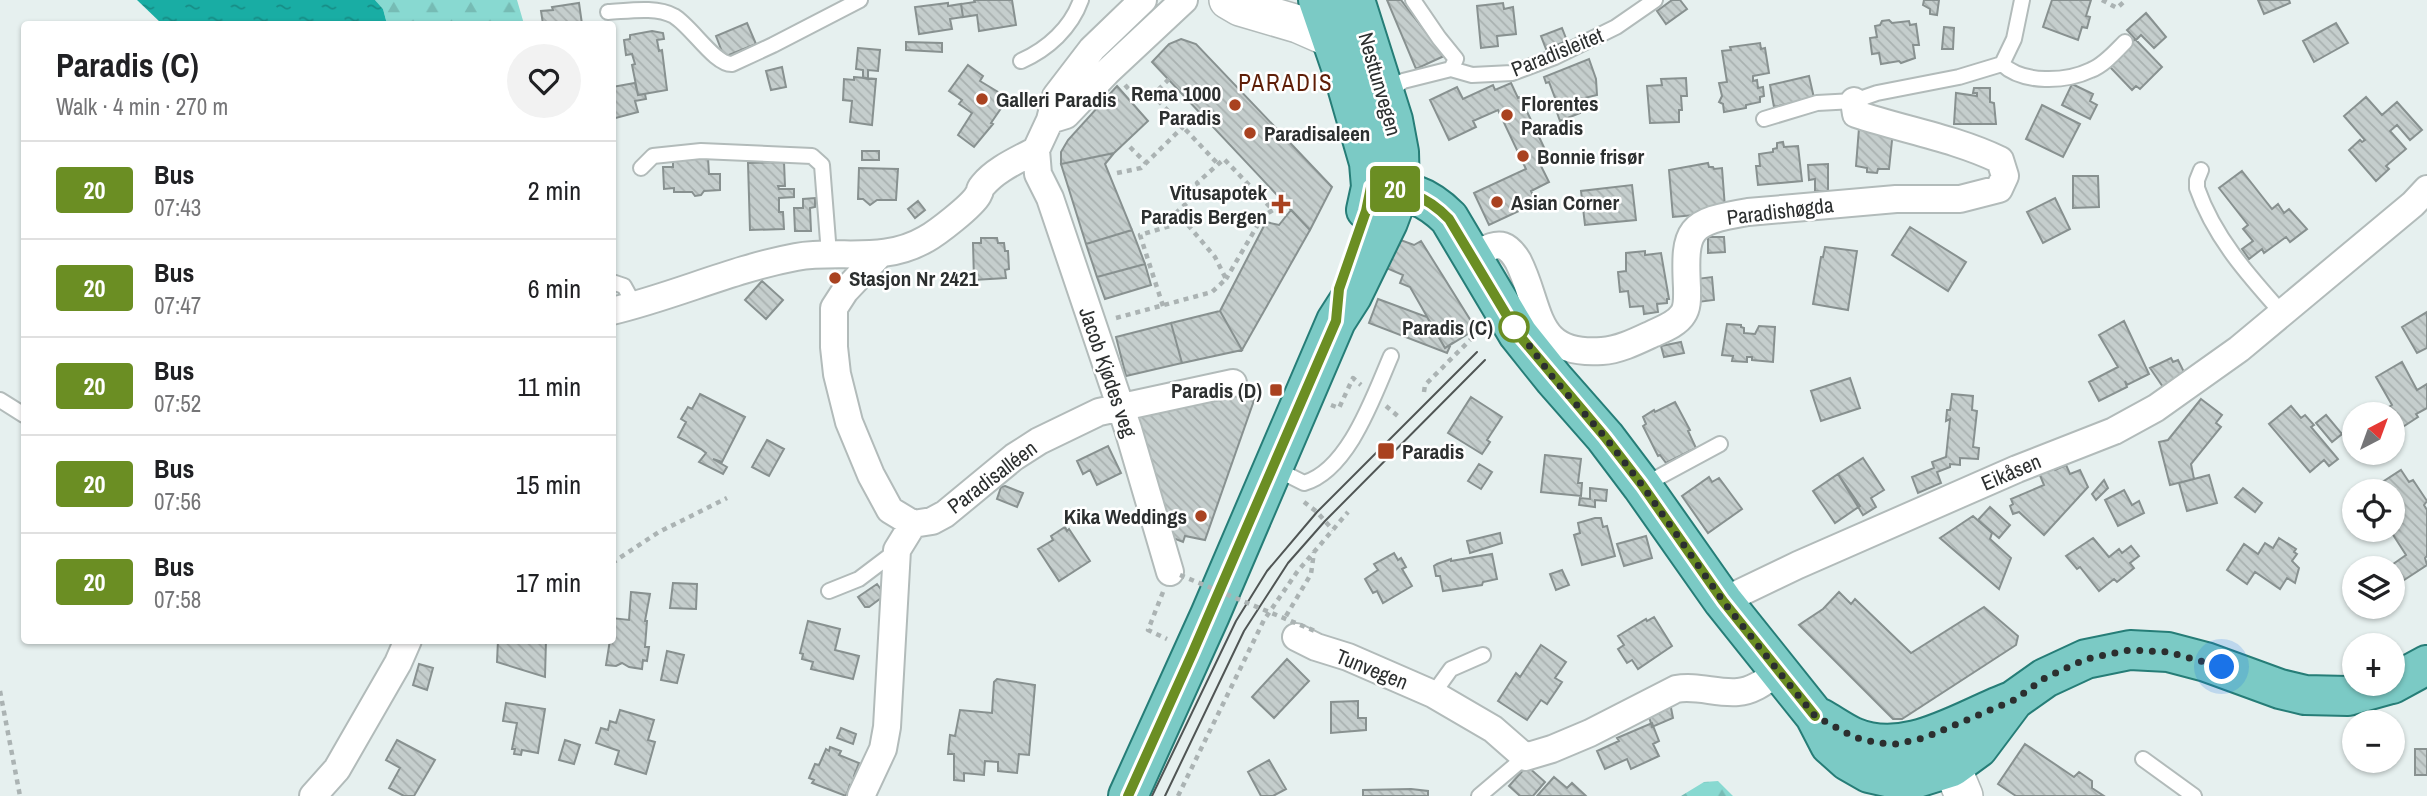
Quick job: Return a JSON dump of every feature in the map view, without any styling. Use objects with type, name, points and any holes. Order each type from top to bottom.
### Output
[{"type":"main road","points":[[1228,0],[1240,8],[1298,24],[1330,38]]},
{"type":"main road","name":"Nesttunvegen","points":[[1318,0],[1369,163],[1386,188]]},
{"type":"main road","name":"Nesttunvegen","points":[[1128,796],[1336,321],[1352,296],[1388,222],[1386,188],[1399,152],[1387,94],[1355,0]]},
{"type":"main road","points":[[1386,188],[1435,204],[1449,219],[1518,334],[1642,485],[1723,601],[1815,716],[1830,745],[1848,761],[1869,773],[1940,784]]},
{"type":"main road","points":[[1815,716],[1854,737],[1877,743],[1896,744],[1924,738],[2014,700],[2067,666],[2086,659],[2130,650],[2168,652],[2305,695],[2342,696]]},
{"type":"main road","points":[[2405,677],[2427,665]]},
{"type":"main road","points":[[1940,784],[1978,748],[2014,700]]},
{"type":"main road","points":[[1924,738],[1940,784]]},
{"type":"street","points":[[624,308],[754,266],[799,256],[880,255],[906,249],[926,239],[978,196],[989,196],[1037,162],[1042,134],[1050,120],[1056,96],[1093,48],[1143,0]]},
{"type":"street","points":[[1050,120],[1066,115],[1108,71],[1184,0]]},
{"type":"street","name":"Paradishøgda","points":[[1473,255],[1493,246],[1504,246],[1515,255],[1523,271],[1545,334],[1566,348],[1603,352],[1634,343],[1670,326],[1682,316],[1687,296],[1686,244],[1693,231],[1704,222],[1748,212],[1896,199],[1960,199],[1999,189],[2006,176],[2000,160],[1972,147],[1856,114],[1854,101]]},
{"type":"street","name":"Jacob Kjødes veg","points":[[1037,162],[1058,204],[1091,324],[1109,409],[1175,573]]},
{"type":"street","name":"Eikåsen","points":[[1723,601],[1798,565],[2017,469],[2114,431],[2156,408],[2239,349],[2413,204],[2427,189]]},
{"type":"street","points":[[861,796],[883,749],[887,727],[897,550],[913,524],[890,510],[849,422],[837,374],[834,308],[845,291],[880,255]]},
{"type":"street","name":"Paradisalléen","points":[[913,524],[932,521],[945,513],[1014,457],[1040,441],[1109,409],[1233,383]]},
{"type":"street","name":"Tunvegen","points":[[1306,634],[1433,694],[1493,729],[1525,757]]},
{"type":"street","points":[[313,796],[337,769],[406,644]]},
{"type":"street","points":[[1525,757],[1590,733],[1676,689],[1689,687],[1741,692],[1759,685],[1779,672]]},
{"type":"lane","points":[[608,12],[651,11],[671,15],[691,29],[718,61],[732,64],[773,46],[860,0]]},
{"type":"lane","points":[[1021,61],[1050,45],[1064,29],[1081,0]]},
{"type":"lane","points":[[1413,0],[1432,30],[1456,59],[1451,69]]},
{"type":"lane","name":"Paradisleitet","points":[[1387,94],[1403,81],[1451,69],[1472,75],[1512,73],[1555,57],[1616,27],[1656,0]]},
{"type":"lane","points":[[1764,119],[1817,103],[1854,101],[1877,93],[1959,77],[2002,64],[2014,39],[2022,0]]},
{"type":"lane","points":[[2002,64],[2010,72],[2025,76],[2071,77],[2093,70],[2125,42]]},
{"type":"lane","points":[[641,168],[653,156],[701,151],[812,156],[822,165],[829,254]]},
{"type":"lane","points":[[2201,170],[2197,188],[2218,234],[2282,313]]},
{"type":"lane","points":[[616,283],[624,286],[624,308]]},
{"type":"lane","points":[[1273,467],[1304,483],[1322,475],[1351,441],[1391,356]]},
{"type":"lane","points":[[0,400],[21,413]]},
{"type":"lane","points":[[1642,485],[1720,444]]},
{"type":"lane","points":[[829,591],[859,579],[897,550]]},
{"type":"lane","points":[[1433,694],[1451,668],[1483,655]]},
{"type":"lane","points":[[1479,796],[1525,757]]},
{"type":"lane","points":[[2143,759],[2194,796]]},
{"type":"path","points":[[2102,0],[2117,8],[2126,0]]},
{"type":"path","points":[[1123,83],[1138,99],[1153,95],[1169,79]]},
{"type":"path","points":[[1153,95],[1217,163]]},
{"type":"path","points":[[1117,173],[1141,168],[1183,128]]},
{"type":"path","points":[[1130,146],[1146,163]]},
{"type":"path","points":[[1091,324],[1212,292],[1226,279],[1263,216],[1273,210],[1224,159],[1197,183],[1201,190],[1177,212],[1215,257],[1226,279]]},
{"type":"path","points":[[1163,306],[1140,235],[1170,226],[1181,216]]},
{"type":"path","points":[[1424,392],[1425,385],[1482,327]]},
{"type":"path","points":[[1341,404],[1353,379]]},
{"type":"path","points":[[616,560],[659,532],[727,498]]},
{"type":"path","points":[[1310,505],[1333,530]]},
{"type":"path","points":[[1178,796],[1264,620],[1314,551],[1348,512]]},
{"type":"path","points":[[1306,634],[1288,627],[1286,614],[1311,574],[1314,551]]},
{"type":"path","points":[[1174,643],[1148,630],[1175,573],[1306,634]]},
{"type":"path","points":[[0,691],[20,796]]},
{"type":"green space","points":[[375,0],[517,0],[523,21],[386,21],[383,9]]},
{"type":"green space","points":[[1718,781],[1733,796],[1681,796],[1704,782]]},
{"type":"water","points":[[137,0],[375,0],[383,9],[386,21],[159,21]]},
{"type":"building","points":[[974,0],[1012,0],[1016,25],[979,31],[977,15],[963,17],[961,4],[975,2]]},
{"type":"building","points":[[1387,0],[1401,0],[1444,56],[1416,69]]},
{"type":"building","points":[[1672,0],[1680,0],[1687,9],[1666,24],[1657,11]]},
{"type":"building","points":[[1924,0],[1939,0],[1937,15],[1930,14],[1930,9],[1923,5]]},
{"type":"building","points":[[2052,0],[2091,0],[2086,16],[2090,17],[2087,28],[2082,27],[2078,40],[2043,27]]},
{"type":"building","points":[[2258,0],[2289,0],[2290,3],[2264,14]]},
{"type":"building","points":[[579,3],[582,21],[543,21],[541,11],[553,10],[552,7]]},
{"type":"building","points":[[948,3],[948,6],[961,4],[963,17],[950,19],[952,29],[919,34],[915,7]]},
{"type":"building","points":[[1503,3],[1504,9],[1513,7],[1516,34],[1497,36],[1498,46],[1481,48],[1477,6]]},
{"type":"building","points":[[2146,13],[2166,37],[2154,48],[2141,35],[2136,40],[2127,30]]},
{"type":"building","points":[[1889,20],[1892,23],[1909,21],[1910,25],[1916,24],[1919,45],[1913,45],[1915,58],[1901,63],[1881,64],[1879,53],[1872,54],[1870,38],[1877,37],[1875,26]]},
{"type":"building","points":[[747,23],[756,44],[724,57],[716,36]]},
{"type":"building","points":[[2336,23],[2348,43],[2314,62],[2303,41]]},
{"type":"building","points":[[1944,27],[1954,28],[1953,49],[1942,49]]},
{"type":"building","points":[[1562,28],[1567,41],[1546,49],[1541,36]]},
{"type":"building","points":[[652,31],[663,33],[664,39],[657,40],[659,51],[662,50],[667,90],[638,95],[632,65],[635,64],[632,54],[626,55],[624,40],[630,39],[630,35]]},
{"type":"building","name":"Paradisaleen","points":[[1181,39],[1196,44],[1332,187],[1310,230],[1152,62],[1169,44]]},
{"type":"building","points":[[2135,39],[2162,67],[2140,89],[2136,86],[2132,90],[2109,66]]},
{"type":"building","points":[[906,42],[942,43],[942,52],[906,50]]},
{"type":"building","points":[[1760,43],[1761,49],[1765,48],[1769,73],[1753,76],[1753,81],[1757,80],[1758,88],[1763,87],[1764,96],[1760,97],[1760,102],[1746,105],[1746,108],[1724,112],[1723,104],[1719,102],[1722,96],[1719,83],[1727,82],[1722,51],[1731,50],[1730,47]]},
{"type":"building","points":[[858,48],[880,50],[878,71],[868,70],[868,79],[863,78],[863,70],[856,69]]},
{"type":"building","points":[[1589,59],[1596,79],[1597,95],[1580,99],[1580,113],[1560,121],[1555,107],[1558,106],[1549,82],[1546,83],[1544,77]]},
{"type":"building","points":[[968,65],[983,76],[980,81],[1008,98],[991,123],[993,124],[974,147],[958,135],[972,113],[959,104],[962,100],[949,91]]},
{"type":"building","points":[[782,67],[786,87],[771,90],[766,71]]},
{"type":"building","points":[[1809,76],[1814,98],[1774,107],[1770,85]]},
{"type":"building","points":[[854,77],[876,79],[872,125],[850,122],[852,101],[843,100],[844,79],[854,80]]},
{"type":"building","points":[[1686,78],[1687,96],[1681,96],[1679,122],[1650,123],[1647,86],[1662,85],[1661,79]]},
{"type":"building","points":[[635,83],[638,95],[645,94],[646,99],[635,101],[638,112],[616,118],[616,86]]},
{"type":"building","points":[[1511,83],[1550,160],[1540,164],[1549,182],[1531,191],[1534,198],[1523,204],[1519,196],[1515,198],[1521,210],[1489,225],[1474,193],[1526,169],[1498,110],[1473,121],[1476,127],[1449,140],[1430,100],[1457,87],[1463,99],[1493,85],[1495,90]]},
{"type":"building","points":[[2072,84],[2093,94],[2090,101],[2097,105],[2090,119],[2062,105]]},
{"type":"building","points":[[1117,86],[1148,121],[1114,153],[1061,164],[1061,152],[1068,140]]},
{"type":"building","points":[[1974,88],[1990,88],[1990,102],[1994,103],[1996,124],[1954,124],[1956,93],[1977,96],[1977,93],[1973,93]]},
{"type":"building","points":[[2366,97],[2382,115],[2397,102],[2422,130],[2410,140],[2397,125],[2390,131],[2406,149],[2386,166],[2389,169],[2376,181],[2349,150],[2360,140],[2365,140],[2344,116]]},
{"type":"building","points":[[2042,105],[2080,124],[2063,157],[2026,139]]},
{"type":"building","points":[[1859,128],[1893,131],[1889,169],[1878,169],[1877,173],[1867,172],[1867,168],[1856,166]]},
{"type":"building","points":[[1783,142],[1784,147],[1798,146],[1802,181],[1758,185],[1756,166],[1760,166],[1759,154],[1773,152],[1777,143]]},
{"type":"building","points":[[862,151],[879,151],[879,160],[862,160]]},
{"type":"building","points":[[1114,153],[1105,164],[1132,230],[1086,244],[1061,164]]},
{"type":"building","points":[[703,155],[703,158],[708,158],[709,174],[720,174],[720,190],[704,191],[695,196],[692,192],[664,189],[663,167],[673,167],[673,158]]},
{"type":"building","points":[[784,162],[785,186],[778,186],[779,189],[794,189],[794,197],[779,198],[779,212],[783,212],[784,229],[750,230],[748,163]]},
{"type":"building","points":[[1708,163],[1709,167],[1714,169],[1722,168],[1725,208],[1707,214],[1673,217],[1669,170]]},
{"type":"building","points":[[1828,164],[1828,192],[1815,191],[1815,179],[1809,180],[1808,165]]},
{"type":"building","points":[[859,168],[898,169],[896,200],[877,200],[870,205],[863,199],[858,199]]},
{"type":"building","points":[[2242,171],[2272,209],[2278,204],[2284,213],[2289,209],[2307,229],[2290,242],[2286,237],[2264,253],[2262,249],[2249,259],[2242,249],[2253,241],[2243,229],[2248,225],[2219,188]]},
{"type":"building","points":[[2073,176],[2098,176],[2099,207],[2073,208]]},
{"type":"building","points":[[1632,185],[1636,220],[1585,225],[1581,191]]},
{"type":"building","points":[[815,198],[815,207],[810,208],[811,231],[795,231],[794,208],[803,208],[803,199]]},
{"type":"building","points":[[2055,198],[2070,229],[2043,243],[2027,212]]},
{"type":"building","points":[[918,201],[925,210],[915,218],[908,209]]},
{"type":"building","points":[[1291,210],[1310,230],[1242,350],[1220,311],[1266,222],[1279,225]]},
{"type":"building","points":[[1910,227],[1966,262],[1948,291],[1892,255]]},
{"type":"building","points":[[1132,230],[1145,264],[1097,277],[1086,244]]},
{"type":"building","points":[[1708,237],[1724,237],[1725,252],[1708,253]]},
{"type":"building","points":[[981,238],[997,238],[998,243],[1004,243],[1005,251],[1008,251],[1009,269],[1005,270],[1006,278],[974,280],[973,243],[981,243]]},
{"type":"building","points":[[1395,238],[1414,245],[1421,241],[1476,329],[1445,348],[1410,287],[1400,283],[1403,275],[1384,267]]},
{"type":"building","points":[[1825,247],[1857,251],[1848,310],[1813,304]]},
{"type":"building","points":[[1645,251],[1645,255],[1661,253],[1669,299],[1667,303],[1657,304],[1658,312],[1644,314],[1643,306],[1630,307],[1628,291],[1620,292],[1618,272],[1626,271],[1626,253]]},
{"type":"building","points":[[1145,264],[1151,285],[1105,299],[1097,277]]},
{"type":"building","points":[[1712,277],[1714,300],[1698,302],[1696,279]]},
{"type":"building","points":[[762,281],[783,300],[766,319],[745,300]]},
{"type":"building","points":[[1378,299],[1427,317],[1445,348],[1451,344],[1447,353],[1369,323]]},
{"type":"building","points":[[1220,311],[1242,350],[1182,363],[1171,323]]},
{"type":"building","points":[[2427,312],[2427,348],[2417,353],[2402,327]]},
{"type":"building","points":[[2124,321],[2149,374],[2127,385],[2125,381],[2127,387],[2099,401],[2089,382],[2118,367],[2099,335]]},
{"type":"building","points":[[1171,323],[1182,363],[1126,376],[1116,337]]},
{"type":"building","points":[[1727,324],[1741,325],[1744,333],[1755,334],[1759,326],[1775,327],[1773,362],[1752,360],[1752,357],[1747,357],[1747,362],[1732,361],[1733,356],[1722,355]]},
{"type":"building","points":[[1681,342],[1684,353],[1664,357],[1661,346]]},
{"type":"building","points":[[2171,358],[2173,362],[2178,360],[2186,376],[2163,387],[2150,368]]},
{"type":"building","points":[[2402,362],[2417,390],[2427,384],[2427,408],[2416,414],[2418,417],[2405,426],[2405,402],[2390,402],[2376,377]]},
{"type":"building","points":[[1850,378],[1860,408],[1821,421],[1811,391]]},
{"type":"building","points":[[1215,388],[1258,389],[1205,540],[1185,536],[1183,542],[1173,538],[1124,410]]},
{"type":"building","points":[[700,394],[745,417],[722,462],[713,459],[727,467],[723,474],[699,462],[706,453],[678,437],[686,422],[681,419],[688,407],[692,409]]},
{"type":"building","points":[[1952,394],[1973,396],[1972,410],[1977,411],[1973,447],[1979,448],[1978,459],[1960,458],[1960,465],[1950,464],[1950,467],[1937,472],[1941,483],[1918,493],[1912,477],[1934,468],[1932,462],[1946,457],[1950,419],[1946,421],[1947,410],[1950,410]]},
{"type":"building","points":[[1471,397],[1502,417],[1487,440],[1490,442],[1482,454],[1448,433]]},
{"type":"building","points":[[2201,399],[2222,415],[2216,423],[2221,427],[2191,464],[2194,479],[2170,485],[2159,442],[2168,440]]},
{"type":"building","points":[[1675,402],[1696,448],[1666,463],[1658,456],[1643,426],[1646,424],[1643,417]]},
{"type":"building","points":[[2291,406],[2301,418],[2305,415],[2314,425],[2311,427],[2338,459],[2329,466],[2324,460],[2310,472],[2269,424]]},
{"type":"building","points":[[2326,415],[2342,434],[2332,442],[2316,423]]},
{"type":"building","points":[[767,440],[784,449],[769,476],[752,467]]},
{"type":"building","points":[[1108,446],[1121,473],[1097,485],[1090,470],[1083,474],[1077,461]]},
{"type":"building","points":[[1545,455],[1581,459],[1578,483],[1582,483],[1581,496],[1541,492]]},
{"type":"building","points":[[1863,458],[1884,490],[1871,498],[1876,507],[1863,515],[1838,474]]},
{"type":"building","points":[[1479,464],[1492,472],[1481,489],[1468,481]]},
{"type":"building","points":[[2066,465],[2070,474],[2080,470],[2088,487],[2044,535],[2019,512],[2013,514],[2011,499],[2044,485],[2039,473],[2053,466],[2055,470]]},
{"type":"building","points":[[2401,470],[2409,482],[2413,480],[2427,501],[2424,505],[2427,510],[2427,565],[2405,579],[2406,555],[2398,542],[2405,542],[2405,479],[2387,479]]},
{"type":"building","points":[[1838,474],[1860,506],[1835,523],[1813,491]]},
{"type":"building","points":[[2209,475],[2217,503],[2187,511],[2179,483]]},
{"type":"building","points":[[1709,477],[1712,482],[1719,478],[1742,509],[1708,533],[1682,496]]},
{"type":"building","points":[[2104,480],[2108,488],[2096,500],[2092,494]]},
{"type":"building","points":[[1001,487],[1023,493],[1017,507],[997,499]]},
{"type":"building","points":[[1590,488],[1607,490],[1606,501],[1595,500],[1595,507],[1579,505],[1580,498],[1590,499]]},
{"type":"building","points":[[2243,488],[2262,503],[2255,512],[2235,497]]},
{"type":"building","points":[[2124,490],[2132,505],[2139,501],[2144,513],[2118,526],[2105,500]]},
{"type":"building","points":[[1990,507],[2010,525],[1999,538],[1978,520]]},
{"type":"building","points":[[1973,516],[1992,533],[1990,539],[2011,558],[1999,589],[1940,538]]},
{"type":"building","points":[[1601,518],[1603,527],[1607,526],[1615,556],[1582,565],[1574,535],[1580,533],[1578,523]]},
{"type":"building","points":[[1065,527],[1090,561],[1059,581],[1038,549],[1053,540],[1051,536]]},
{"type":"building","points":[[1500,533],[1502,543],[1470,553],[1467,541]]},
{"type":"building","points":[[1646,536],[1652,558],[1624,566],[1617,544]]},
{"type":"building","points":[[2093,538],[2109,557],[2119,549],[2122,553],[2131,546],[2139,556],[2130,563],[2134,568],[2117,582],[2114,579],[2099,591],[2080,567],[2077,569],[2066,556]]},
{"type":"building","points":[[2279,538],[2296,549],[2294,552],[2297,554],[2292,561],[2299,568],[2295,583],[2287,578],[2280,589],[2255,572],[2247,584],[2227,570],[2244,544],[2258,554],[2265,543],[2273,548]]},
{"type":"building","points":[[1394,553],[1406,567],[1402,569],[1412,586],[1383,603],[1377,591],[1373,593],[1365,579],[1378,570],[1374,564]]},
{"type":"building","points":[[1492,554],[1497,579],[1483,582],[1482,585],[1443,591],[1440,576],[1436,576],[1434,566],[1451,559]]},
{"type":"building","points":[[1562,570],[1569,585],[1556,590],[1550,574]]},
{"type":"building","points":[[673,583],[697,584],[696,609],[670,608]]},
{"type":"building","points":[[877,584],[885,595],[865,607],[858,597]]},
{"type":"building","points":[[631,592],[650,594],[645,621],[645,647],[649,647],[647,661],[643,660],[642,669],[622,663],[616,666],[606,665],[609,644],[616,644],[616,618],[629,620]]},
{"type":"building","points":[[1839,592],[1851,604],[1855,599],[1911,653],[1984,607],[2018,636],[2016,645],[1902,719],[1893,719],[1799,625],[1823,609]]},
{"type":"building","points":[[1654,617],[1672,646],[1638,669],[1632,660],[1627,663],[1618,649],[1624,645],[1618,636]]},
{"type":"building","points":[[808,621],[840,629],[835,650],[859,656],[853,679],[811,669],[813,662],[802,659],[803,654],[800,653]]},
{"type":"building","points":[[498,644],[546,644],[545,677],[497,662]]},
{"type":"building","points":[[1541,645],[1566,662],[1555,678],[1562,682],[1547,704],[1541,700],[1527,720],[1498,701],[1516,673],[1520,677]]},
{"type":"building","points":[[667,651],[684,655],[677,683],[661,680]]},
{"type":"building","points":[[1287,659],[1309,681],[1274,718],[1252,697]]},
{"type":"building","points":[[419,664],[433,668],[427,690],[413,685]]},
{"type":"building","points":[[997,679],[1035,685],[1029,755],[1019,754],[1017,773],[998,771],[998,762],[985,761],[984,775],[964,773],[964,781],[954,780],[954,754],[948,754],[950,735],[955,736],[960,710],[992,713],[994,682]]},
{"type":"building","points":[[1358,701],[1358,718],[1366,718],[1366,730],[1331,733],[1331,702]]},
{"type":"building","points":[[506,703],[545,709],[538,753],[522,750],[521,755],[514,754],[515,749],[512,749],[517,723],[503,721]]},
{"type":"building","points":[[1670,703],[1673,718],[1652,727],[1648,713]]},
{"type":"building","points":[[620,710],[654,720],[648,740],[655,742],[646,774],[615,764],[619,751],[596,743],[601,728],[608,730],[610,721],[616,723]]},
{"type":"building","points":[[1652,723],[1659,741],[1653,744],[1659,756],[1631,769],[1627,759],[1605,769],[1597,751],[1619,741],[1617,738]]},
{"type":"building","points":[[841,728],[856,734],[853,744],[837,738]]},
{"type":"building","points":[[397,740],[435,760],[414,796],[404,796],[389,788],[400,768],[386,760]]},
{"type":"building","points":[[565,740],[580,745],[574,764],[559,760]]},
{"type":"building","points":[[2025,744],[2074,777],[2079,772],[2092,781],[2092,788],[2104,796],[2016,796],[1998,784]]},
{"type":"building","points":[[830,747],[841,751],[839,755],[859,763],[854,776],[857,777],[854,787],[850,785],[846,796],[812,783],[814,780],[809,778],[815,764],[819,765],[826,749],[829,751]]},
{"type":"building","points":[[2415,749],[2427,749],[2427,775],[2415,775]]},
{"type":"building","points":[[1269,760],[1286,789],[1273,796],[1261,796],[1248,772]]},
{"type":"building","points":[[1527,766],[1545,782],[1533,796],[1520,796],[1509,786]]},
{"type":"building","points":[[1554,777],[1567,788],[1572,783],[1586,796],[1537,796]]},
{"type":"building","points":[[1363,790],[1428,791],[1428,796],[1363,796]]},
{"type":"tram line","points":[[1152,796],[1236,621],[1267,571],[1317,512],[1477,352]]},
{"type":"tram line","points":[[1165,796],[1244,631],[1288,563],[1325,521],[1485,360]]},
{"type":"bus line","name":"20","points":[[1128,796],[1336,321],[1339,289],[1366,211],[1371,187],[1400,190],[1425,198],[1449,219],[1518,334],[1605,437],[1723,601],[1815,716]]},
{"type":"place","name":"Galleri Paradis","points":[[982,99]]},
{"type":"place","name":"Rema 1000 Paradis","points":[[1235,105]]},
{"type":"place","name":"Florentes Paradis","points":[[1507,115]]},
{"type":"place","name":"Paradisaleen","points":[[1250,133]]},
{"type":"place","name":"Bonnie frisør","points":[[1523,156]]},
{"type":"place","name":"Asian Corner","points":[[1497,202]]},
{"type":"place","name":"Vitusapotek Paradis Bergen","points":[[1281,204]]},
{"type":"place","name":"Stasjon Nr 2421","points":[[835,278]]},
{"type":"place","name":"Paradis (C)","points":[[1514,327]]},
{"type":"place","name":"Paradis (D)","points":[[1276,390]]},
{"type":"place","name":"Paradis","points":[[1386,451]]},
{"type":"place","name":"Kika Weddings","points":[[1201,516]]},
{"type":"district","name":"PARADIS","points":[[1286,82]]},
{"type":"route","points":[[1514,327],[1511,321],[1518,334],[1642,485],[1723,601],[1815,716],[1854,737],[1877,743],[1896,744],[1924,738],[2014,700],[2067,666],[2086,659],[2130,650],[2168,652],[2222,667]]}]
